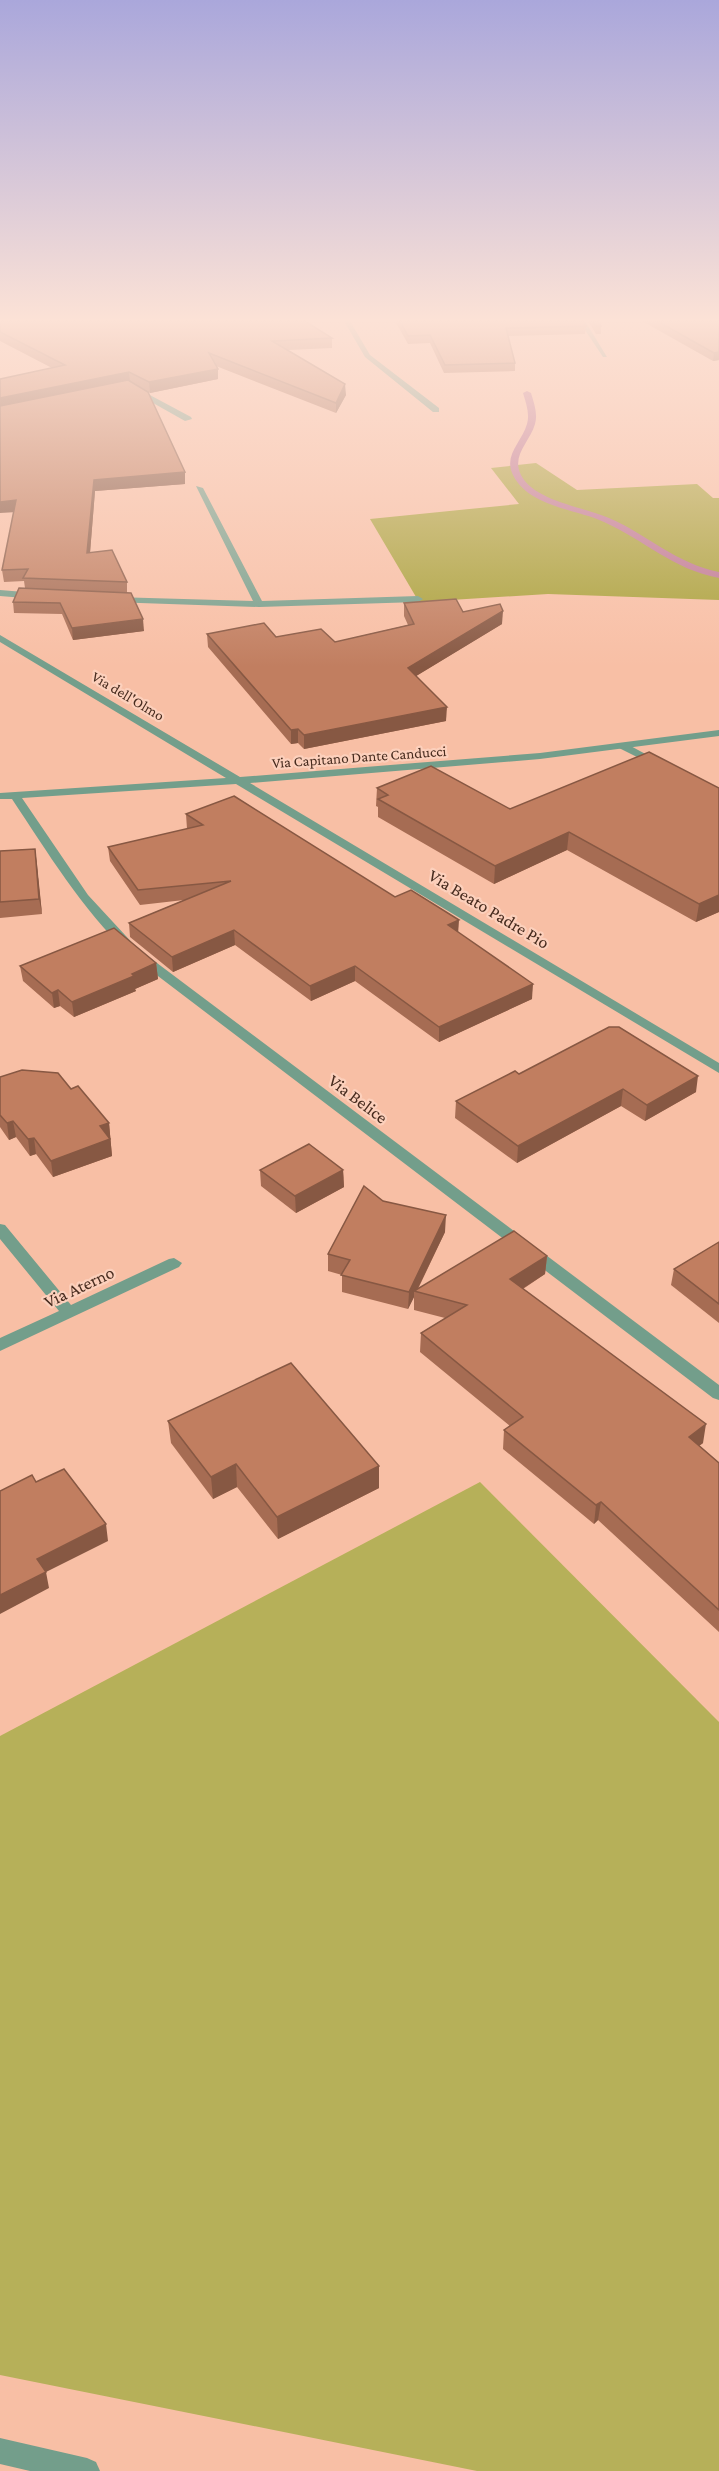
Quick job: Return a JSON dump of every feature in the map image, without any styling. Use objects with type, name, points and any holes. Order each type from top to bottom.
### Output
[{"type":"street","points":[[199,488],[259,604]]},
{"type":"street","points":[[0,593],[48,597]]},
{"type":"street","points":[[104,599],[259,604],[418,599]]},
{"type":"street","name":"Via dell'Olmo","points":[[0,638],[240,780]]},
{"type":"street","name":"Via Capitano Dante Canducci","points":[[0,796],[454,765],[719,733]]},
{"type":"street","points":[[623,746],[666,768]]},
{"type":"street","name":"Via Beato Padre Pio","points":[[240,780],[719,1069]]},
{"type":"street","name":"Via Belice","points":[[15,795],[85,898],[128,946],[719,1394]]},
{"type":"street","points":[[0,1229],[69,1313]]},
{"type":"street","name":"Via Aterno","points":[[0,1346],[174,1263]]},
{"type":"street","points":[[0,2451],[87,2471]]},
{"type":"shaded area","points":[[536,463],[577,490],[697,484],[713,498],[719,498],[719,600],[548,594],[419,602],[370,519],[519,504],[491,468]]},
{"type":"shaded area","points":[[480,1482],[719,1722],[719,2471],[477,2471],[0,2375],[0,1736]]},
{"type":"building","points":[[0,436],[168,436],[185,472],[94,480],[87,553],[112,550],[127,582],[23,578],[28,569],[2,570],[16,500],[0,502]]},
{"type":"building","points":[[19,588],[131,593],[143,619],[72,628],[60,603],[13,602]]},
{"type":"building","points":[[456,599],[463,612],[500,604],[503,611],[408,668],[447,707],[304,735],[298,729],[291,730],[207,634],[264,623],[276,637],[321,629],[335,642],[414,624],[404,603]]},
{"type":"building","points":[[649,752],[719,788],[719,895],[699,904],[569,832],[495,866],[378,799],[388,795],[377,788],[431,766],[510,809]]},
{"type":"building","points":[[234,796],[395,897],[411,890],[459,920],[448,925],[533,984],[439,1027],[355,966],[310,986],[234,930],[172,957],[129,923],[231,881],[138,890],[108,847],[203,825],[186,814]]},
{"type":"building","points":[[35,849],[39,899],[0,902],[0,851]]},
{"type":"building","points":[[114,928],[156,963],[132,974],[134,976],[72,1002],[58,990],[52,993],[20,966]]},
{"type":"building","points":[[609,1027],[619,1027],[698,1076],[647,1105],[623,1089],[518,1146],[456,1101],[515,1071],[519,1074]]},
{"type":"building","points":[[22,1070],[58,1073],[71,1089],[78,1086],[109,1123],[100,1126],[110,1139],[51,1161],[34,1138],[28,1139],[13,1121],[7,1123],[0,1115],[0,1077]]},
{"type":"building","points":[[309,1144],[343,1170],[295,1196],[260,1170]]},
{"type":"building","points":[[364,1186],[383,1201],[446,1215],[409,1292],[341,1275],[350,1260],[328,1254]]},
{"type":"building","points":[[514,1231],[547,1256],[510,1279],[706,1424],[689,1437],[719,1463],[719,1610],[601,1502],[596,1505],[504,1430],[523,1417],[421,1333],[467,1305],[414,1291]]},
{"type":"building","points":[[719,1242],[719,1304],[674,1269]]},
{"type":"building","points":[[291,1363],[379,1466],[277,1517],[236,1464],[211,1477],[168,1421]]},
{"type":"building","points":[[64,1469],[106,1524],[37,1559],[46,1572],[0,1595],[0,1491],[32,1475],[36,1482]]},
{"type":"waterway","points":[[525,436],[515,454],[514,467],[517,475],[533,492],[558,504],[609,521],[675,561],[703,572],[719,575]]}]
